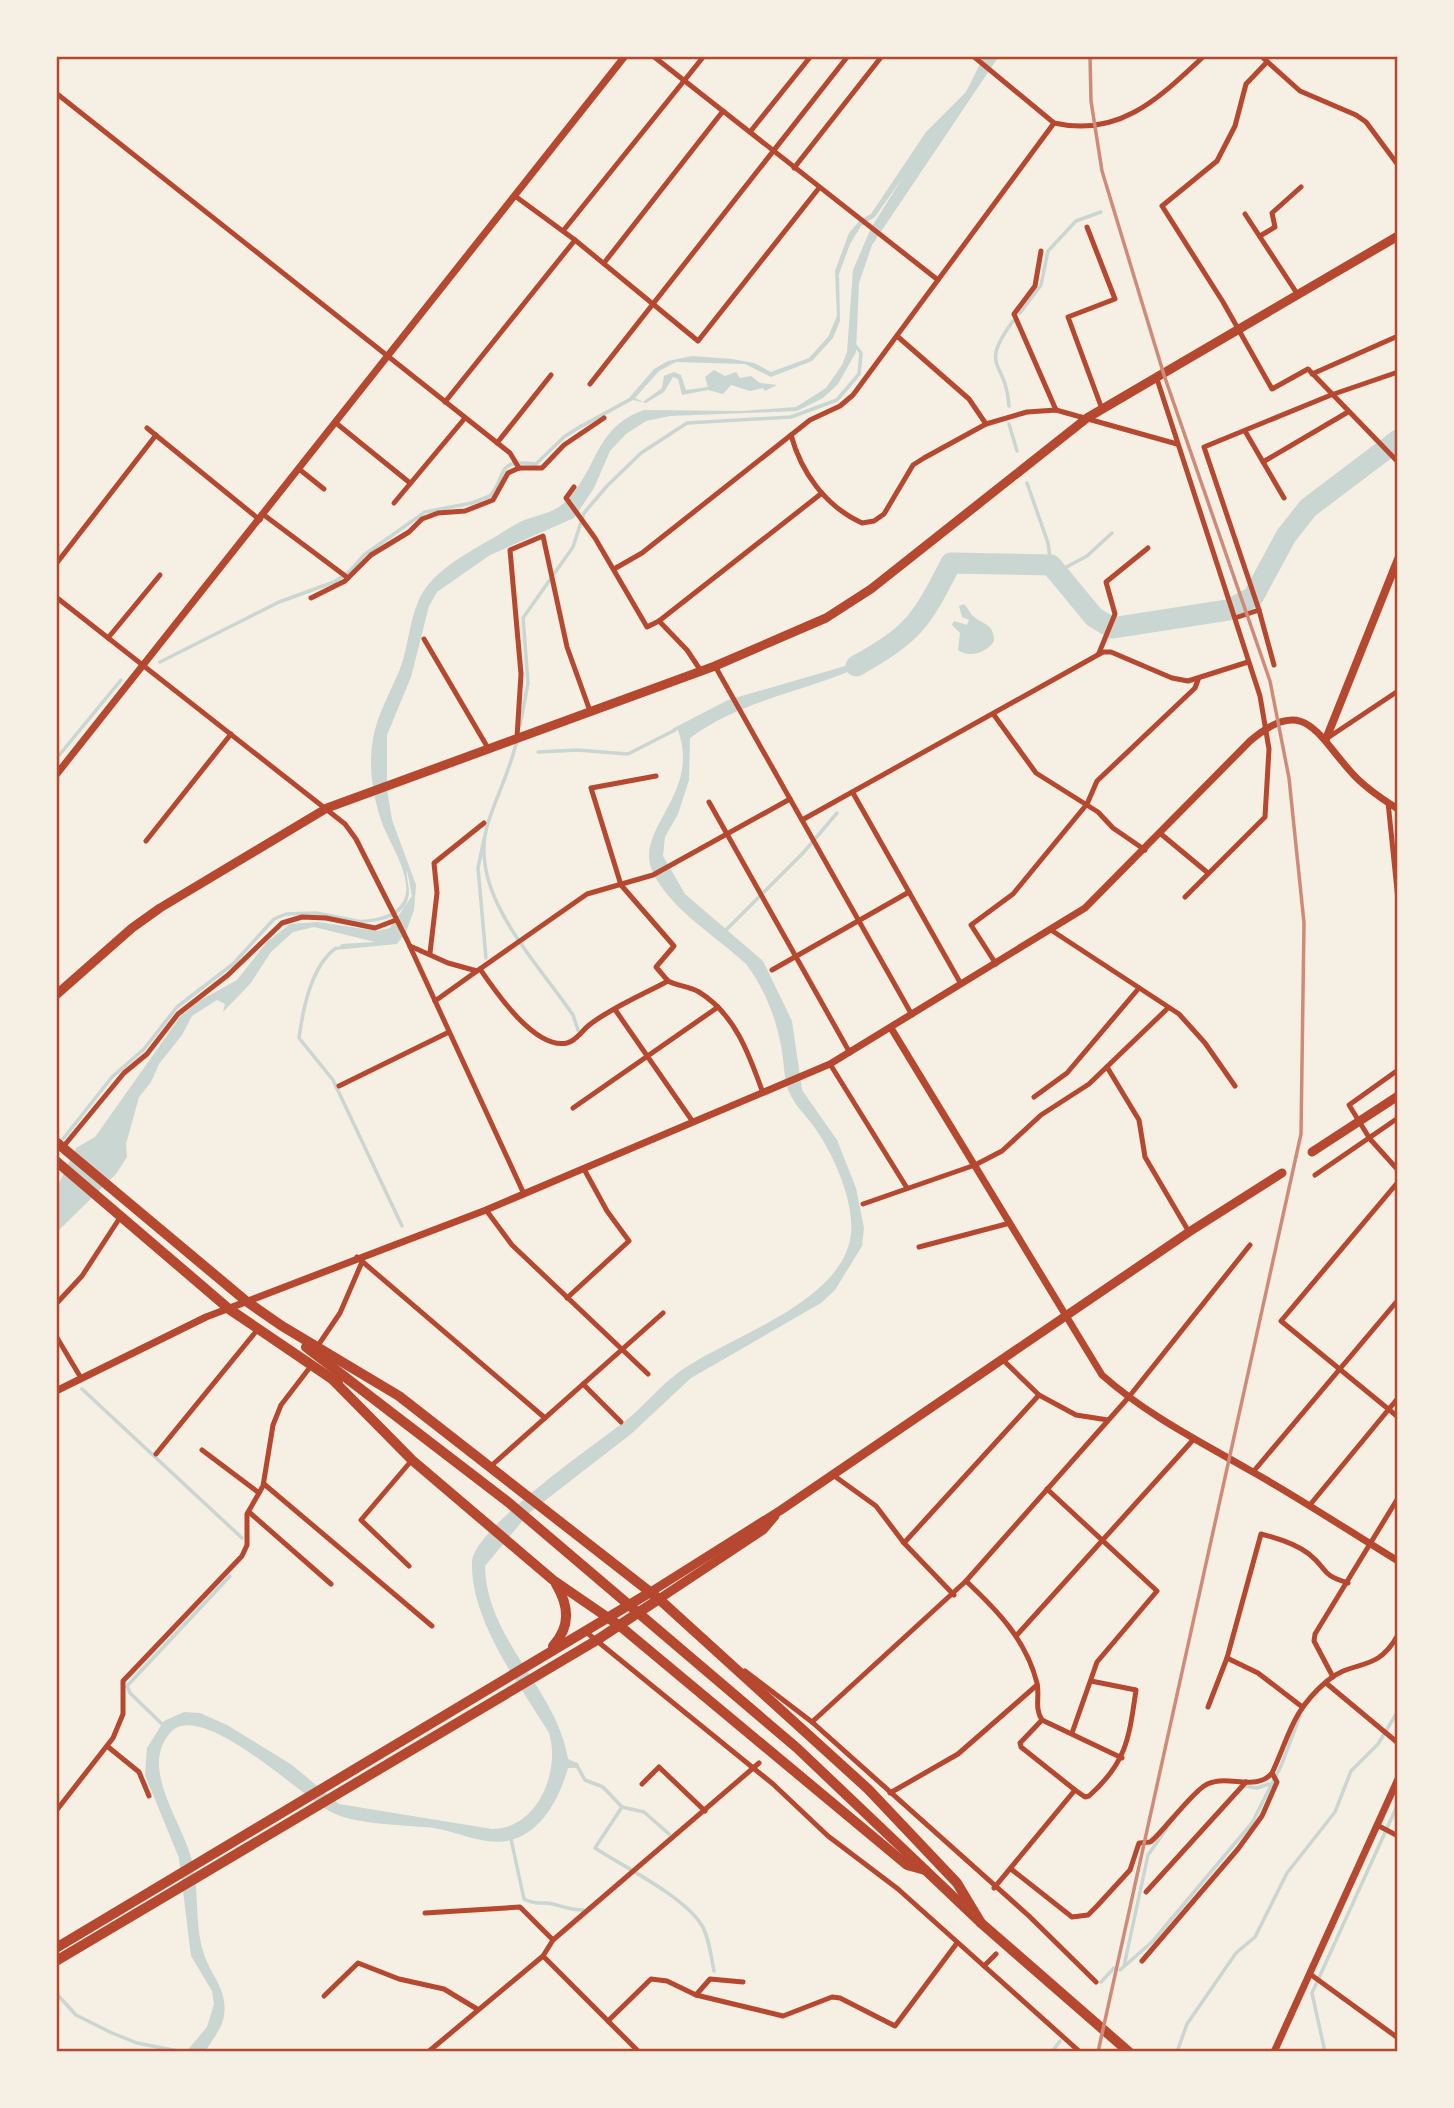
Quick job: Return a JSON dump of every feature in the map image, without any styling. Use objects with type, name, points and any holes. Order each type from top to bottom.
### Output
[{"type":"highway","points":[[63,1148],[246,1301],[282,1326],[399,1396],[659,1599],[868,1789],[957,1883],[981,1923]]},
{"type":"highway","points":[[58,1163],[229,1309],[311,1366],[378,1404]]},
{"type":"highway","points":[[282,1326],[378,1404],[508,1502],[797,1748],[981,1923],[1129,2052]]},
{"type":"highway","points":[[333,1380],[412,1460],[554,1580],[620,1626],[907,1865],[929,1871]]},
{"type":"highway","points":[[548,1652],[561,1637],[567,1620],[566,1601],[554,1580]]},
{"type":"highway","points":[[56,1948],[649,1592]]},
{"type":"highway","points":[[56,1961],[597,1640],[659,1599]]},
{"type":"main road","points":[[56,995],[132,928],[160,908],[327,808],[715,666],[785,638],[851,602],[1087,418],[1398,236]]},
{"type":"main road","points":[[1326,739],[1384,588],[1398,559]]},
{"type":"main road","points":[[1312,1152],[1398,1096]]},
{"type":"main road","points":[[649,1592],[781,1510],[1189,1233],[1282,1173]]},
{"type":"main road","points":[[659,1599],[763,1530],[781,1510]]},
{"type":"street","points":[[56,775],[625,56]]},
{"type":"street","points":[[653,56],[938,280]]},
{"type":"street","points":[[563,231],[704,56]]},
{"type":"street","points":[[750,132],[811,56]]},
{"type":"street","points":[[590,384],[848,56]]},
{"type":"street","points":[[794,168],[882,56]]},
{"type":"street","points":[[973,56],[1054,123],[1067,126],[1122,121],[1149,104],[1204,56]]},
{"type":"street","points":[[1261,56],[1307,94],[1366,122],[1398,165]]},
{"type":"street","points":[[1267,62],[1246,84],[1235,126],[1220,156],[1162,206],[1239,330],[1272,389],[1308,369],[1398,462]]},
{"type":"street","points":[[56,93],[497,443],[515,458],[519,468]]},
{"type":"street","points":[[604,263],[723,111]]},
{"type":"street","points":[[614,569],[642,553],[810,419],[847,401],[1054,123]]},
{"type":"street","points":[[1260,236],[1275,227],[1272,213],[1301,187]]},
{"type":"street","points":[[514,196],[575,240],[698,341],[819,188]]},
{"type":"street","points":[[1245,214],[1297,295]]},
{"type":"street","points":[[1087,227],[1115,299],[1068,317],[1102,410]]},
{"type":"street","points":[[445,402],[575,240]]},
{"type":"street","points":[[1041,251],[1035,285],[1013,314],[1056,410]]},
{"type":"street","points":[[897,336],[969,399],[986,424]]},
{"type":"street","points":[[1312,374],[1398,336]]},
{"type":"street","points":[[1274,664],[1259,610],[1204,447],[1331,395],[1398,372]]},
{"type":"street","points":[[497,443],[551,375]]},
{"type":"street","points":[[1157,379],[1248,662],[1266,728],[1269,767],[1265,817],[1185,897]]},
{"type":"street","points":[[791,435],[800,464],[822,493],[856,520],[874,521],[890,506],[913,465],[986,424],[1027,412],[1056,410],[1177,444]]},
{"type":"street","points":[[1263,462],[1348,412]]},
{"type":"street","points":[[394,503],[465,418]]},
{"type":"street","points":[[311,598],[348,578],[372,555],[430,515],[465,511],[494,500],[504,477],[519,468],[542,468],[564,444],[604,418]]},
{"type":"street","points":[[336,423],[410,483]]},
{"type":"street","points":[[147,428],[262,517],[348,578]]},
{"type":"street","points":[[1245,430],[1284,498]]},
{"type":"street","points":[[56,564],[156,435]]},
{"type":"street","points":[[299,469],[324,489]]},
{"type":"street","points":[[574,487],[568,501],[614,569],[647,628],[822,493]]},
{"type":"street","points":[[517,737],[522,674],[513,607],[510,550],[542,536],[567,647],[590,711]]},
{"type":"street","points":[[1098,654],[1113,618],[1112,598],[1106,582],[1148,548]]},
{"type":"street","points":[[108,638],[160,575]]},
{"type":"street","points":[[56,597],[327,808],[356,839],[408,943],[524,1194]]},
{"type":"street","points":[[1235,617],[1259,610]]},
{"type":"street","points":[[659,621],[687,650],[701,671]]},
{"type":"street","points":[[424,639],[488,748]]},
{"type":"street","points":[[802,820],[994,715],[1098,654],[1111,652],[1172,678],[1198,680],[1248,662]]},
{"type":"street","points":[[715,666],[912,1015]]},
{"type":"street","points":[[996,964],[971,925],[1013,894],[1087,804],[1097,780],[1195,688],[1198,680]]},
{"type":"street","points":[[1326,739],[1398,691]]},
{"type":"street","points":[[994,715],[1036,773],[1062,792],[1087,804],[1145,850]]},
{"type":"street","points":[[56,1391],[185,1326],[486,1210],[830,1064],[1085,908],[1266,728],[1286,719],[1295,720],[1326,739],[1353,775],[1398,809]]},
{"type":"street","points":[[146,841],[231,734]]},
{"type":"street","points":[[656,776],[591,788],[621,885],[674,946],[656,968],[668,981],[696,990],[718,1007],[744,1043],[763,1093]]},
{"type":"street","points":[[853,793],[961,984]]},
{"type":"street","points":[[435,1001],[587,894],[653,875],[790,799]]},
{"type":"street","points":[[709,802],[794,958],[850,1053]]},
{"type":"street","points":[[1388,802],[1398,900]]},
{"type":"street","points":[[430,953],[437,902],[434,863],[484,823]]},
{"type":"street","points":[[1161,834],[1208,873]]},
{"type":"street","points":[[772,970],[909,892]]},
{"type":"street","points":[[63,1148],[124,1073],[153,1047],[178,1014],[228,975],[282,923],[302,917],[375,928],[397,920]]},
{"type":"street","points":[[1051,930],[1168,1008],[1196,1032],[1235,1086]]},
{"type":"street","points":[[408,943],[448,963],[479,970],[510,1010],[539,1034],[557,1044],[573,1041],[592,1023],[668,981]]},
{"type":"street","points":[[1034,1097],[1067,1073],[1139,988]]},
{"type":"street","points":[[573,1108],[718,1007]]},
{"type":"street","points":[[863,1204],[975,1165],[1002,1150],[1041,1115],[1081,1090],[1168,1008]]},
{"type":"street","points":[[615,1011],[693,1122]]},
{"type":"street","points":[[891,1028],[1102,1375],[1128,1398],[1193,1440],[1253,1472],[1398,1561]]},
{"type":"street","points":[[339,1086],[449,1032]]},
{"type":"street","points":[[830,1064],[907,1188]]},
{"type":"street","points":[[1107,1067],[1139,1120],[1145,1157],[1189,1233]]},
{"type":"street","points":[[1398,1070],[1349,1105],[1370,1139],[1398,1170]]},
{"type":"street","points":[[1315,1175],[1398,1118]]},
{"type":"street","points":[[567,1298],[629,1241],[607,1211],[584,1169]]},
{"type":"street","points":[[1398,1182],[1280,1321],[1398,1417]]},
{"type":"street","points":[[486,1210],[512,1245],[648,1374]]},
{"type":"street","points":[[56,1304],[82,1276],[121,1216]]},
{"type":"street","points":[[919,1247],[1010,1223]]},
{"type":"street","points":[[812,1722],[967,1581],[1128,1398],[1250,1245]]},
{"type":"street","points":[[317,1347],[340,1313],[359,1259]]},
{"type":"street","points":[[359,1259],[545,1418]]},
{"type":"street","points":[[1253,1472],[1398,1300]]},
{"type":"street","points":[[491,1466],[663,1313]]},
{"type":"street","points":[[156,1454],[258,1329]]},
{"type":"street","points":[[56,1336],[81,1378]]},
{"type":"street","points":[[1004,1360],[1039,1395],[1076,1415],[1108,1420]]},
{"type":"street","points":[[56,1811],[107,1746],[123,1714],[123,1682],[242,1556],[247,1545],[249,1512],[264,1484],[273,1425],[281,1405],[311,1366]]},
{"type":"street","points":[[583,1384],[621,1422]]},
{"type":"street","points":[[904,1543],[1039,1395]]},
{"type":"street","points":[[1309,1506],[1398,1398]]},
{"type":"street","points":[[1017,1636],[1193,1440]]},
{"type":"street","points":[[202,1450],[259,1493]]},
{"type":"street","points":[[409,1566],[361,1520],[412,1460]]},
{"type":"street","points":[[833,1475],[876,1506],[904,1543],[954,1595]]},
{"type":"street","points":[[264,1484],[432,1626]]},
{"type":"street","points":[[1047,1489],[1157,1591],[1097,1662],[1072,1732]]},
{"type":"street","points":[[1333,1677],[1314,1641],[1398,1498]]},
{"type":"street","points":[[249,1512],[331,1584]]},
{"type":"street","points":[[1209,1707],[1227,1658],[1261,1534],[1300,1548],[1313,1558],[1329,1577],[1348,1583]]},
{"type":"street","points":[[967,1581],[1002,1614],[1017,1636],[1037,1685],[1037,1704],[1042,1720]]},
{"type":"street","points":[[585,1631],[753,1768],[828,1836],[918,1905],[1080,2052]]},
{"type":"street","points":[[1011,1869],[1073,1917],[1088,1915],[1130,1870],[1139,1843],[1155,1838],[1195,1792],[1215,1780],[1244,1784],[1264,1780],[1272,1773],[1301,1706],[1333,1677],[1383,1657],[1398,1635]]},
{"type":"street","points":[[700,1637],[812,1722],[1096,1982]]},
{"type":"street","points":[[1227,1658],[1258,1672],[1301,1706]]},
{"type":"street","points":[[1042,1720],[1021,1745],[1075,1790],[1085,1797],[1089,1796],[1122,1758],[1128,1743],[1136,1690],[1091,1681]]},
{"type":"street","points":[[1326,1682],[1398,1744]]},
{"type":"street","points":[[890,1793],[955,1757],[1037,1685]]},
{"type":"street","points":[[1042,1720],[1122,1758]]},
{"type":"street","points":[[107,1746],[139,1772],[149,1796]]},
{"type":"street","points":[[428,2052],[543,1956],[553,1940],[759,1763]]},
{"type":"street","points":[[642,1784],[659,1767],[705,1811]]},
{"type":"street","points":[[1142,1961],[1262,1816],[1277,1782],[1272,1773]]},
{"type":"street","points":[[1274,2052],[1398,1779]]},
{"type":"street","points":[[1146,1892],[1244,1784]]},
{"type":"street","points":[[994,1888],[1075,1790]]},
{"type":"street","points":[[1377,1825],[1398,1836]]},
{"type":"street","points":[[425,1913],[520,1907],[553,1940]]},
{"type":"street","points":[[608,2021],[651,1979],[667,1981],[696,1995],[783,2016],[832,1997],[840,1998],[895,2026],[957,1943]]},
{"type":"street","points":[[984,1966],[996,1954]]},
{"type":"street","points":[[543,1956],[639,2052]]},
{"type":"street","points":[[324,1996],[359,1963],[400,1979],[444,1989],[477,2009]]},
{"type":"street","points":[[1310,1974],[1398,2038]]},
{"type":"street","points":[[696,1995],[710,1979],[743,1982]]},
{"type":"shaded area","points":[[984,56],[999,56],[872,245],[859,283],[856,352],[838,384],[823,398],[797,411],[670,416],[646,421],[626,434],[610,451],[594,488],[574,518],[490,555],[437,592],[429,606],[411,677],[387,735],[387,789],[392,820],[416,885],[414,910],[406,932],[397,944],[335,950],[342,944],[375,942],[314,927],[293,932],[271,952],[250,984],[223,1012],[225,1004],[217,1000],[192,1016],[139,1097],[126,1144],[127,1157],[116,1174],[56,1233],[58,1185],[76,1148],[95,1137],[180,1017],[199,1001],[237,980],[267,942],[290,924],[318,922],[377,931],[390,928],[412,896],[407,870],[409,893],[403,908],[383,920],[359,923],[359,920],[381,917],[394,911],[404,900],[406,893],[402,866],[376,803],[371,771],[372,749],[378,721],[403,661],[415,610],[431,582],[461,557],[514,525],[562,505],[586,475],[599,449],[615,427],[644,410],[742,411],[796,407],[826,388],[842,365],[847,352],[853,270],[871,228],[903,177],[875,217],[861,226],[850,244],[839,274],[840,321],[833,338],[812,361],[771,377],[745,364],[676,362],[659,371],[635,398],[643,402],[662,388],[664,376],[674,372],[681,375],[686,390],[708,387],[705,377],[714,370],[725,376],[736,372],[740,378],[751,376],[760,383],[777,385],[765,391],[763,388],[750,391],[731,385],[723,394],[708,390],[682,395],[678,379],[673,377],[664,392],[646,403],[633,400],[580,429],[578,426],[629,398],[654,369],[668,361],[692,356],[732,359],[754,363],[771,372],[809,358],[828,337],[837,316],[835,271],[849,233],[861,219],[871,214],[926,132],[966,92]]},
{"type":"shaded area","points":[[964,604],[975,618],[992,630],[994,641],[987,649],[978,653],[967,654],[958,650],[960,633],[952,625],[954,621],[967,625],[969,620],[962,617],[959,606]]},
{"type":"shaded area","points":[[879,647],[884,655],[860,667],[736,712],[690,738],[689,780],[678,814],[665,837],[663,856],[685,894],[763,961],[792,1021],[802,1090],[837,1140],[856,1188],[864,1228],[862,1246],[835,1290],[821,1303],[691,1378],[631,1434],[529,1513],[485,1566],[488,1593],[497,1618],[551,1710],[568,1759],[579,1764],[578,1768],[568,1768],[557,1797],[540,1822],[530,1831],[517,1838],[487,1841],[433,1828],[352,1819],[331,1812],[317,1803],[251,1753],[226,1738],[204,1728],[184,1725],[170,1733],[160,1753],[161,1779],[191,1857],[200,1939],[206,1959],[221,1989],[224,2005],[221,2025],[205,2052],[186,2052],[207,2027],[214,2004],[212,1991],[191,1956],[179,1858],[145,1775],[147,1748],[164,1721],[184,1712],[200,1713],[227,1725],[292,1765],[339,1804],[492,1829],[508,1826],[522,1819],[542,1796],[548,1781],[552,1748],[549,1733],[511,1673],[479,1606],[472,1562],[478,1547],[514,1508],[629,1418],[672,1378],[708,1354],[782,1315],[806,1299],[826,1281],[841,1262],[850,1240],[851,1227],[843,1183],[824,1142],[789,1092],[777,1028],[764,994],[746,964],[673,901],[654,875],[649,859],[657,827],[681,775],[683,754],[678,730],[672,729],[728,700],[852,664]]},
{"type":"waterway","points":[[1020,313],[1041,285],[1048,251],[1076,221],[1101,212]]},
{"type":"waterway","points":[[1009,406],[996,357],[997,348],[1013,321]]},
{"type":"waterway","points":[[520,726],[528,683],[523,618],[573,547],[584,513],[607,486],[641,453],[687,423],[791,417],[837,400],[859,374],[861,353],[854,344]]},
{"type":"waterway","points":[[1009,424],[1017,451]]},
{"type":"waterway","points":[[160,662],[279,602],[334,582],[350,571],[364,555],[425,512],[472,503],[490,496],[508,466],[536,464],[564,437],[581,426]]},
{"type":"waterway","points":[[856,666],[892,644],[914,624],[932,599],[951,563],[1051,565],[1094,617],[1112,628],[1228,610],[1253,597],[1286,536],[1308,508],[1398,440]]},
{"type":"waterway","points":[[1027,483],[1048,543],[1051,565]]},
{"type":"waterway","points":[[1057,572],[1087,556],[1112,533]]},
{"type":"waterway","points":[[56,759],[121,680]]},
{"type":"waterway","points":[[538,752],[577,750],[628,754],[675,730]]},
{"type":"waterway","points":[[517,740],[487,826],[484,852],[488,877],[510,926],[573,1015],[578,1030]]},
{"type":"waterway","points":[[725,931],[803,853],[837,813]]},
{"type":"waterway","points":[[484,839],[478,868],[486,958]]},
{"type":"waterway","points":[[59,1144],[112,1077],[144,1049],[177,1007],[233,964],[274,919],[286,914],[316,913],[362,922]]},
{"type":"waterway","points":[[336,948],[327,956],[314,977],[299,1038],[333,1080],[402,1226]]},
{"type":"waterway","points":[[82,1389],[242,1538]]},
{"type":"waterway","points":[[163,1725],[130,1693],[127,1686],[230,1576]]},
{"type":"waterway","points":[[1177,2052],[1187,2024],[1236,1953],[1255,1937],[1287,1873],[1335,1812],[1351,1771],[1378,1744],[1398,1711]]},
{"type":"waterway","points":[[1120,1970],[1152,1942],[1252,1823],[1281,1766],[1300,1716]]},
{"type":"waterway","points":[[576,1764],[585,1780],[603,1787],[622,1807],[595,1848],[667,1893],[692,1913],[706,1934],[714,1971]]},
{"type":"waterway","points":[[1243,1786],[1257,1788],[1269,1784]]},
{"type":"waterway","points":[[1325,2052],[1312,1993],[1398,1804]]},
{"type":"waterway","points":[[622,1807],[644,1812],[669,1834]]},
{"type":"waterway","points":[[1124,1966],[1148,1855],[1167,1828]]},
{"type":"waterway","points":[[511,1839],[524,1899],[583,1910]]},
{"type":"waterway","points":[[1101,1982],[1114,1968]]},
{"type":"waterway","points":[[56,1993],[76,2015],[112,2033],[137,2043],[183,2052]]},
{"type":"waterway","points":[[1052,2052],[1060,2041]]},
{"type":"railway","points":[[1090,56],[1091,101],[1102,171],[1164,375],[1270,681],[1289,778],[1304,923],[1301,1134],[1098,2052]]}]
